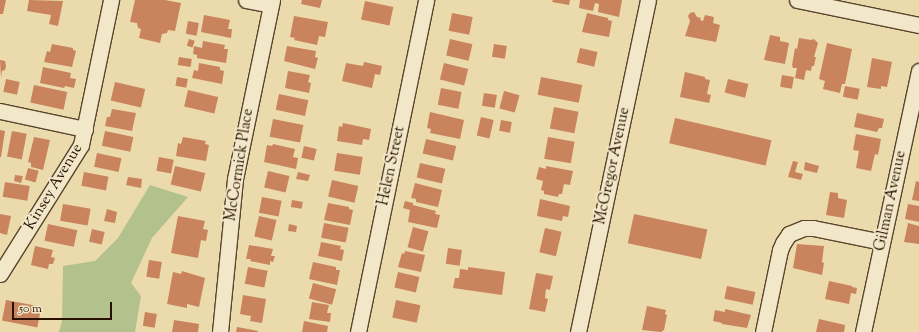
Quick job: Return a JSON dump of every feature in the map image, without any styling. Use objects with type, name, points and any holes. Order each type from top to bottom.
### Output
[{"type":"street","name":"Kinsey Avenue","points":[[0,274],[82,145],[112,0]]},
{"type":"street","points":[[246,0],[272,3]]},
{"type":"street","name":"Helen Street","points":[[358,332],[426,0]]},
{"type":"street","name":"McGregor Avenue","points":[[578,332],[648,0]]},
{"type":"street","points":[[797,0],[919,24]]},
{"type":"street","name":"McCormick Place","points":[[220,332],[235,179],[272,3]]},
{"type":"street","name":"Gilman Avenue","points":[[863,332],[919,71]]},
{"type":"street","points":[[0,111],[85,129]]},
{"type":"street","points":[[763,332],[782,242],[789,234],[804,228],[813,228],[882,242]]},
{"type":"green space","points":[[150,185],[188,197],[152,238],[131,283],[141,296],[135,332],[59,332],[62,321],[63,266],[95,261],[118,238]]},
{"type":"building","points":[[0,0],[6,0],[3,14],[0,14]]},
{"type":"building","points":[[29,0],[63,1],[58,26],[49,24],[51,15],[27,11]]},
{"type":"building","points":[[135,0],[165,0],[181,3],[175,31],[168,30],[167,33],[162,34],[160,43],[139,38],[141,29],[138,28],[137,23],[130,22]]},
{"type":"building","points":[[302,0],[322,0],[320,8],[301,4]]},
{"type":"building","points":[[553,0],[570,0],[569,5],[552,2]]},
{"type":"building","points":[[580,0],[622,0],[619,17],[598,12],[599,4],[595,3],[593,11],[579,8]]},
{"type":"building","points":[[365,1],[393,7],[389,26],[361,20]]},
{"type":"building","points":[[694,12],[697,17],[701,18],[700,20],[703,21],[705,15],[714,17],[713,23],[720,25],[716,42],[685,36],[690,21],[688,16],[690,13]]},
{"type":"building","points":[[452,13],[473,17],[469,35],[449,31]]},
{"type":"building","points":[[587,13],[608,18],[608,20],[612,21],[609,37],[582,32]]},
{"type":"building","points":[[204,15],[230,20],[228,29],[232,29],[231,38],[201,32]]},
{"type":"building","points":[[294,16],[328,22],[325,37],[319,36],[317,45],[294,40],[295,38],[290,37]]},
{"type":"building","points":[[188,21],[199,23],[197,36],[186,34]]},
{"type":"building","points":[[770,35],[780,37],[780,41],[789,43],[785,64],[764,60]]},
{"type":"building","points":[[799,38],[814,39],[818,43],[814,57],[816,57],[814,66],[812,66],[811,71],[806,70],[804,80],[795,78],[797,68],[793,68],[792,65],[795,48],[797,49]]},
{"type":"building","points":[[189,39],[195,41],[193,48],[187,46]]},
{"type":"building","points":[[450,39],[472,44],[469,61],[446,56]]},
{"type":"building","points":[[203,41],[225,45],[224,49],[228,49],[226,63],[197,58],[197,55],[193,54],[194,46],[202,48]]},
{"type":"building","points":[[827,43],[852,49],[845,84],[842,84],[840,93],[823,89],[825,81],[819,79]]},
{"type":"building","points":[[52,44],[73,48],[73,50],[76,51],[72,67],[44,62],[47,51],[50,52]]},
{"type":"building","points":[[494,44],[507,46],[505,59],[492,57]]},
{"type":"building","points":[[287,46],[316,51],[315,57],[318,58],[315,69],[284,61]]},
{"type":"building","points":[[580,48],[598,52],[594,67],[577,63]]},
{"type":"building","points":[[179,57],[192,59],[191,67],[178,65]]},
{"type":"building","points":[[872,58],[892,62],[887,87],[881,86],[881,89],[867,87]]},
{"type":"building","points":[[0,60],[5,61],[6,66],[5,70],[2,71],[1,78]]},
{"type":"building","points":[[364,62],[382,66],[380,75],[375,74],[372,88],[342,81],[346,63],[363,66]]},
{"type":"building","points":[[199,63],[220,67],[220,70],[224,71],[222,84],[192,78],[194,70],[198,71]]},
{"type":"building","points":[[444,63],[468,69],[464,86],[440,79]]},
{"type":"building","points":[[43,67],[71,73],[70,78],[76,79],[74,88],[65,86],[64,88],[40,83]]},
{"type":"building","points":[[288,71],[310,75],[308,82],[311,83],[309,93],[285,88]]},
{"type":"building","points":[[685,72],[705,77],[705,79],[710,80],[707,94],[711,95],[709,103],[680,97]]},
{"type":"building","points":[[782,75],[794,77],[792,89],[780,87]]},
{"type":"building","points":[[177,77],[188,79],[186,88],[175,86]]},
{"type":"building","points":[[541,77],[582,85],[579,103],[538,95]]},
{"type":"building","points":[[6,79],[20,82],[17,95],[3,92]]},
{"type":"building","points":[[728,79],[748,84],[745,98],[725,93]]},
{"type":"building","points":[[115,82],[145,89],[141,107],[111,101]]},
{"type":"building","points":[[34,85],[67,92],[64,110],[30,103]]},
{"type":"building","points":[[845,86],[860,89],[858,100],[843,97]]},
{"type":"building","points":[[441,88],[462,92],[458,109],[438,105]]},
{"type":"building","points":[[188,90],[218,97],[214,114],[184,107]]},
{"type":"building","points":[[504,91],[519,95],[515,113],[499,108]]},
{"type":"building","points":[[484,93],[497,95],[495,108],[482,106]]},
{"type":"building","points":[[279,94],[308,100],[305,116],[276,110]]},
{"type":"building","points":[[554,107],[579,112],[574,133],[550,129]]},
{"type":"building","points":[[112,109],[136,113],[132,131],[105,126],[107,117],[110,117]]},
{"type":"building","points":[[430,112],[464,120],[460,139],[430,133],[431,129],[427,128]]},
{"type":"building","points":[[857,113],[884,119],[882,128],[879,128],[877,132],[854,127]]},
{"type":"building","points":[[481,117],[494,120],[489,138],[477,136]]},
{"type":"building","points":[[675,118],[771,140],[766,166],[669,143]]},
{"type":"building","points":[[273,119],[303,125],[300,143],[270,137]]},
{"type":"building","points":[[501,120],[512,122],[510,133],[499,131]]},
{"type":"building","points":[[343,123],[371,129],[369,140],[363,139],[362,145],[337,141],[339,126],[342,127]]},
{"type":"building","points":[[0,130],[5,131],[1,157],[0,157]]},
{"type":"building","points":[[12,131],[27,134],[22,159],[7,157]]},
{"type":"building","points":[[105,131],[133,137],[130,152],[102,146]]},
{"type":"building","points":[[856,134],[881,139],[878,155],[875,154],[871,171],[856,168],[859,151],[853,150]]},
{"type":"building","points":[[34,137],[50,140],[43,170],[31,167],[31,163],[28,162]]},
{"type":"building","points":[[183,137],[206,141],[205,144],[209,145],[206,161],[176,156],[178,143],[181,144]]},
{"type":"building","points":[[548,137],[575,142],[571,163],[544,159]]},
{"type":"building","points":[[426,139],[456,146],[453,161],[423,154]]},
{"type":"building","points":[[273,144],[295,149],[293,157],[298,158],[296,169],[264,162],[267,145],[272,146]]},
{"type":"building","points":[[304,146],[317,149],[314,161],[301,158]]},
{"type":"building","points":[[97,153],[121,158],[119,172],[94,167]]},
{"type":"building","points":[[337,153],[363,157],[360,175],[334,171]]},
{"type":"building","points":[[159,157],[174,160],[171,174],[156,171]]},
{"type":"building","points":[[793,161],[798,162],[795,172],[803,174],[801,180],[788,177]]},
{"type":"building","points":[[805,162],[819,166],[817,173],[804,170]]},
{"type":"building","points":[[420,163],[445,169],[442,183],[417,178]]},
{"type":"building","points":[[175,166],[205,173],[201,191],[171,185]]},
{"type":"building","points":[[546,166],[573,171],[570,185],[564,184],[562,194],[559,194],[558,197],[544,194],[544,191],[541,190],[543,181],[536,179],[539,167],[546,169]]},
{"type":"building","points":[[28,168],[39,171],[36,182],[25,180]]},
{"type":"building","points":[[268,171],[289,176],[286,193],[264,188]]},
{"type":"building","points":[[84,172],[109,177],[106,191],[81,186]]},
{"type":"building","points":[[298,172],[310,175],[308,181],[296,179]]},
{"type":"building","points":[[15,175],[23,176],[21,183],[14,181]]},
{"type":"building","points":[[128,177],[142,179],[141,188],[126,185]]},
{"type":"building","points":[[332,180],[358,186],[354,203],[328,197]]},
{"type":"building","points":[[916,181],[919,182],[919,201],[912,200]]},
{"type":"building","points":[[5,182],[30,186],[27,201],[3,197]]},
{"type":"building","points":[[415,183],[442,190],[438,207],[416,202],[416,199],[411,198]]},
{"type":"building","points":[[830,192],[838,193],[838,198],[847,200],[844,218],[826,215]]},
{"type":"building","points":[[262,197],[282,201],[279,217],[259,213]]},
{"type":"building","points":[[540,199],[570,206],[568,217],[563,216],[562,221],[537,216]]},
{"type":"building","points":[[292,200],[303,202],[302,209],[291,207]]},
{"type":"building","points":[[405,201],[413,203],[413,205],[436,211],[435,214],[440,215],[437,228],[408,222],[410,210],[403,208]]},
{"type":"building","points":[[328,203],[349,207],[349,209],[353,210],[350,225],[324,220]]},
{"type":"building","points":[[63,204],[91,209],[88,226],[60,221]]},
{"type":"building","points":[[908,204],[919,206],[919,222],[905,219]]},
{"type":"building","points":[[107,209],[117,212],[115,223],[104,221]]},
{"type":"building","points":[[0,214],[11,216],[7,235],[0,233]]},
{"type":"building","points":[[634,214],[707,230],[701,259],[628,243]]},
{"type":"building","points":[[178,216],[205,221],[203,229],[208,230],[206,241],[201,240],[198,258],[171,253]]},
{"type":"building","points":[[259,216],[277,220],[272,241],[254,236]]},
{"type":"building","points":[[324,223],[349,228],[346,242],[321,238]]},
{"type":"building","points":[[908,223],[919,226],[919,244],[904,242]]},
{"type":"building","points":[[48,224],[77,230],[74,247],[44,241]]},
{"type":"building","points":[[289,224],[297,226],[296,232],[288,231]]},
{"type":"building","points":[[413,227],[428,231],[423,251],[408,247]]},
{"type":"building","points":[[545,228],[562,232],[556,256],[539,252]]},
{"type":"building","points":[[92,229],[105,232],[102,245],[89,242]]},
{"type":"building","points":[[321,242],[341,246],[340,249],[344,250],[342,261],[318,256]]},
{"type":"building","points":[[797,244],[824,246],[822,275],[793,268]]},
{"type":"building","points":[[249,245],[273,249],[271,256],[275,256],[273,262],[270,261],[270,265],[250,261],[251,259],[246,259]]},
{"type":"building","points":[[35,246],[53,250],[51,257],[55,258],[53,264],[49,264],[48,269],[31,265]]},
{"type":"building","points":[[448,248],[462,250],[460,266],[446,264]]},
{"type":"building","points":[[405,251],[425,255],[421,272],[398,267],[402,253],[404,254]]},
{"type":"building","points":[[149,260],[162,262],[159,279],[146,277]]},
{"type":"building","points":[[313,262],[336,267],[336,270],[340,270],[337,285],[309,279]]},
{"type":"building","points":[[248,267],[268,271],[264,288],[245,284]]},
{"type":"building","points":[[468,267],[505,272],[502,295],[453,288],[455,278],[459,278],[460,269],[468,270]]},
{"type":"building","points":[[182,271],[205,278],[199,307],[187,304],[187,308],[167,304],[173,272],[181,274]]},
{"type":"building","points":[[398,272],[419,277],[416,293],[394,288]]},
{"type":"building","points":[[536,273],[553,276],[550,290],[546,289],[545,298],[548,299],[545,312],[529,309]]},
{"type":"building","points":[[829,281],[857,288],[856,294],[851,293],[849,304],[825,299]]},
{"type":"building","points":[[313,283],[336,289],[332,305],[309,298]]},
{"type":"building","points":[[727,286],[755,292],[753,305],[724,299]]},
{"type":"building","points":[[243,295],[266,299],[262,323],[250,321],[251,316],[240,314]]},
{"type":"building","points":[[6,300],[41,307],[37,327],[2,321]]},
{"type":"building","points":[[396,300],[420,305],[417,323],[392,318]]},
{"type":"building","points":[[312,302],[329,305],[327,313],[331,313],[330,322],[309,319]]},
{"type":"building","points":[[647,306],[666,310],[665,314],[667,315],[664,330],[661,332],[642,330]]},
{"type":"building","points":[[725,309],[751,315],[747,328],[713,321],[715,310],[725,312]]},
{"type":"building","points":[[145,312],[157,314],[155,328],[143,326]]},
{"type":"building","points":[[819,319],[845,325],[844,332],[816,332]]},
{"type":"building","points":[[174,320],[199,324],[198,332],[172,332]]},
{"type":"building","points":[[304,321],[328,326],[327,332],[302,332]]},
{"type":"building","points":[[237,327],[258,331],[258,332],[236,332]]}]
